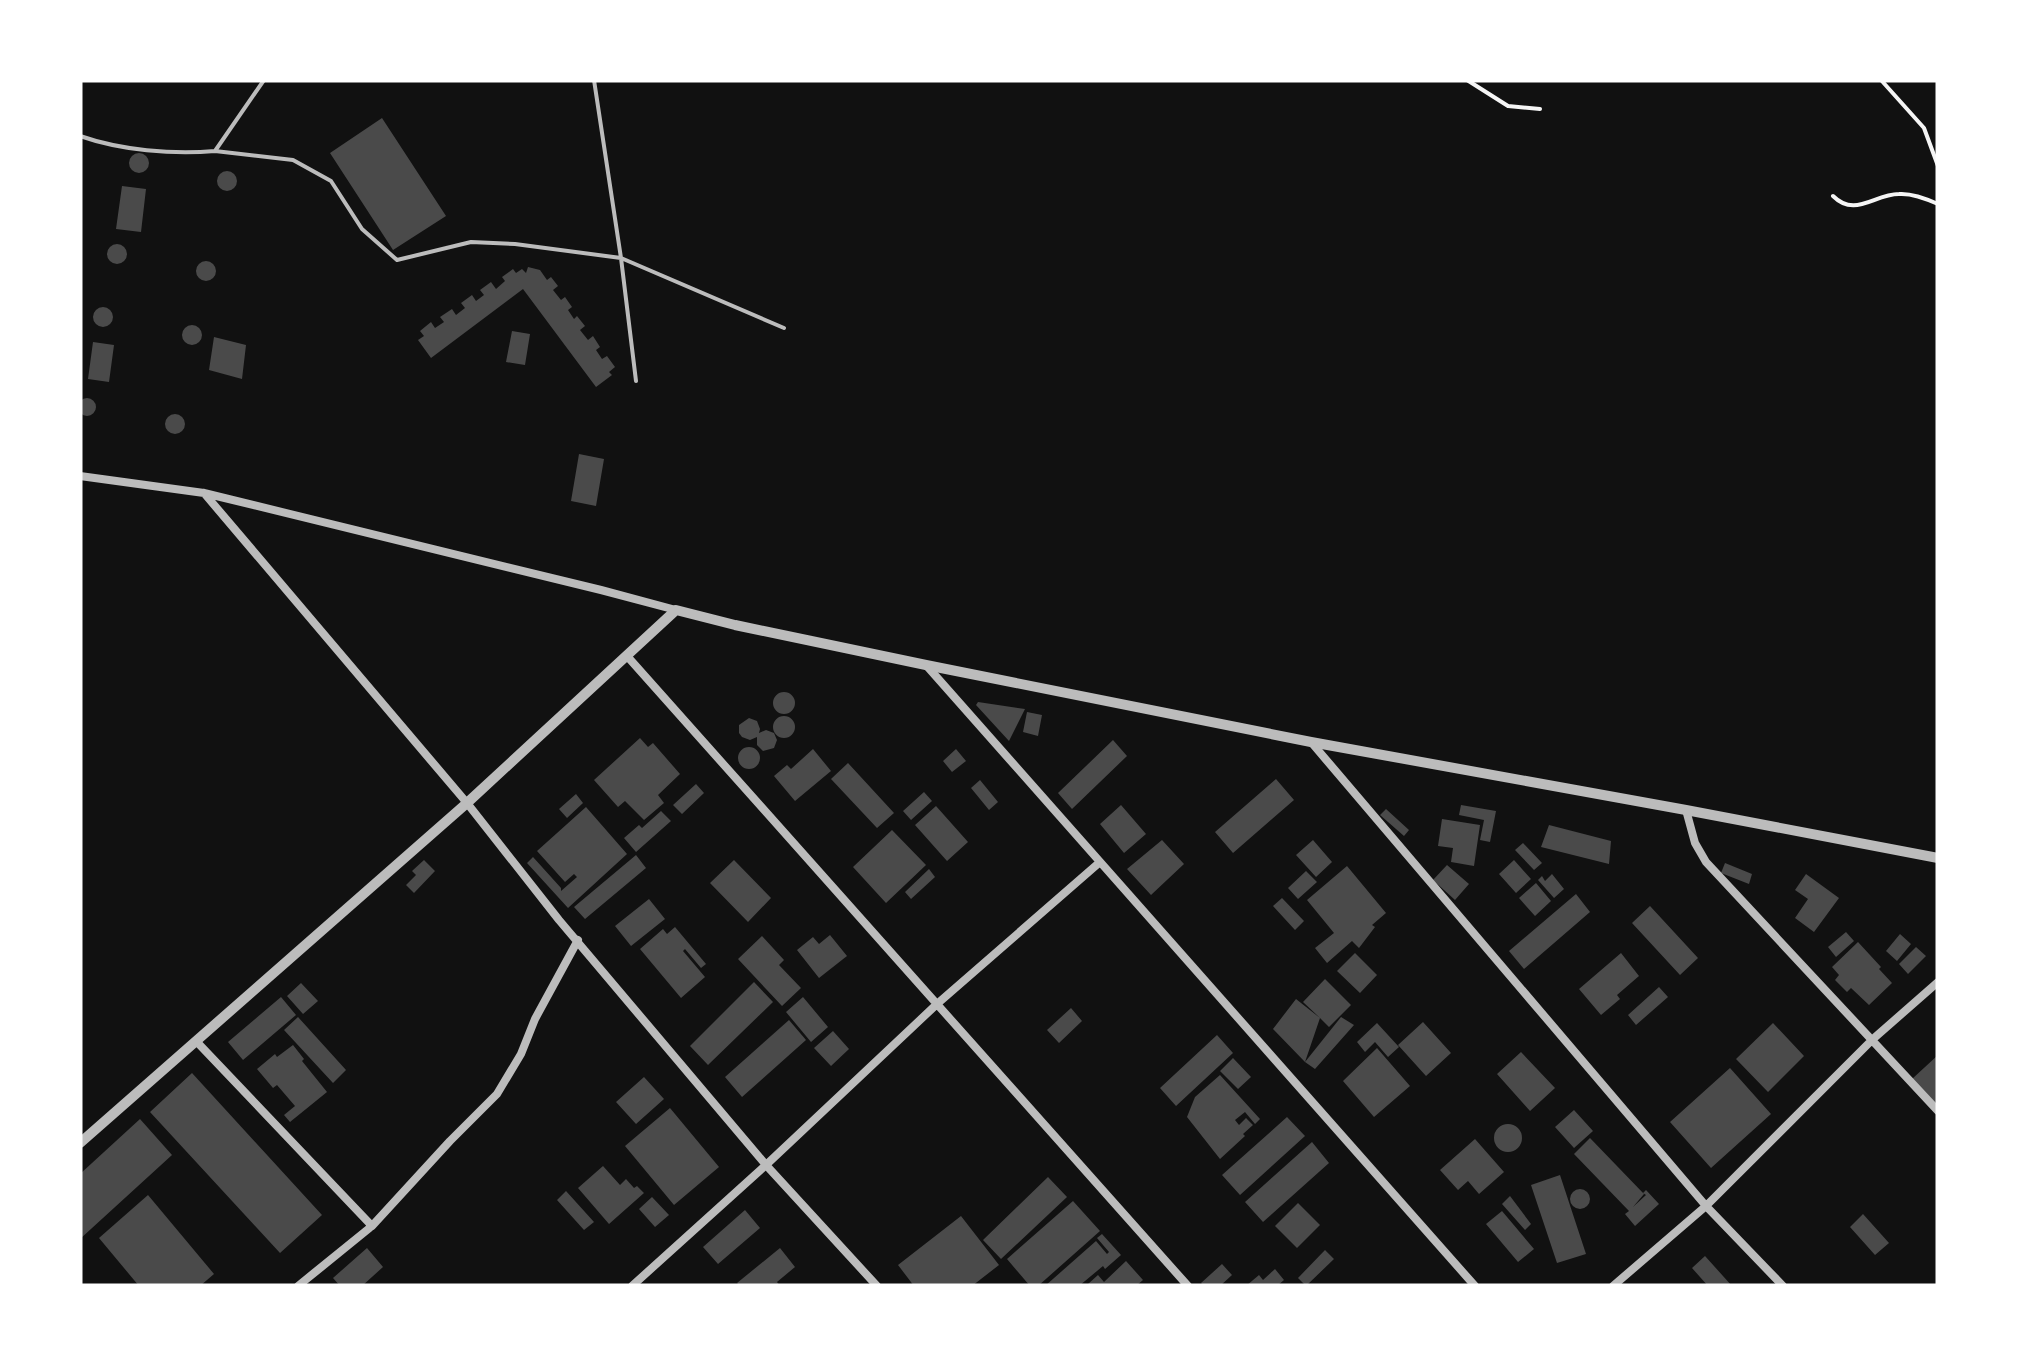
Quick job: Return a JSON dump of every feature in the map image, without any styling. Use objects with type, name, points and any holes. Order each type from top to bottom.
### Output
[{"type":"street","points":[[80,476],[204,493],[676,610],[926,665],[1311,742],[1938,858]]},
{"type":"street","points":[[204,493],[766,1165],[877,1286]]},
{"type":"street","points":[[80,1142],[466,803],[676,610]]},
{"type":"street","points":[[627,656],[1188,1286]]},
{"type":"street","points":[[926,665],[1476,1286]]},
{"type":"street","points":[[1311,742],[1706,1206],[1782,1286]]},
{"type":"street","points":[[1686,810],[1695,844],[1706,862],[1938,1112]]},
{"type":"street","points":[[632,1286],[937,1004],[1100,862]]},
{"type":"street","points":[[298,1286],[372,1226],[497,1094],[522,1054],[535,1019],[578,940]]},
{"type":"street","points":[[1612,1286],[1706,1206],[1873,1039],[1938,982]]},
{"type":"street","points":[[196,1041],[372,1226]]},
{"type":"lane","points":[[215,152],[264,80]]},
{"type":"lane","points":[[594,80],[622,258],[636,381]]},
{"type":"lane","points":[[80,136],[96,142],[184,154],[215,152],[293,160],[331,181],[362,229],[397,260],[471,242],[622,258],[784,328]]},
{"type":"path","points":[[1467,80],[1508,106],[1540,109]]},
{"type":"path","points":[[1881,80],[1924,128],[1938,166]]},
{"type":"path","points":[[1832,196],[1856,208],[1898,193],[1938,204]]},
{"type":"building","points":[[382,118],[446,216],[393,250],[330,153]]},
{"type":"building","points":[[139,153],[149,163],[139,173],[129,163]]},
{"type":"building","points":[[227,171],[237,181],[227,191],[217,181]]},
{"type":"building","points":[[122,186],[146,189],[141,232],[116,229]]},
{"type":"building","points":[[117,244],[127,254],[117,264],[107,254]]},
{"type":"building","points":[[206,261],[216,271],[206,281],[196,271]]},
{"type":"building","points":[[528,267],[540,270],[547,280],[551,277],[558,286],[553,290],[561,300],[565,297],[574,319],[577,316],[585,326],[580,330],[588,340],[593,336],[602,359],[607,356],[615,367],[609,372],[612,375],[596,387],[523,289],[431,358],[418,340],[424,336],[420,331],[431,322],[435,328],[444,322],[440,317],[452,309],[456,315],[465,308],[461,303],[472,295],[476,301],[484,295],[480,290],[491,282],[496,289],[505,281],[502,277],[513,269],[526,273]]},
{"type":"building","points":[[103,307],[113,317],[103,327],[93,317]]},
{"type":"building","points":[[192,325],[202,335],[192,345],[182,335]]},
{"type":"building","points":[[512,331],[530,334],[525,365],[506,362]]},
{"type":"building","points":[[214,337],[246,345],[242,379],[209,370]]},
{"type":"building","points":[[93,342],[114,345],[109,382],[88,379]]},
{"type":"building","points":[[87,398],[96,407],[87,416],[78,407]]},
{"type":"building","points":[[175,414],[185,424],[175,434],[165,424]]},
{"type":"building","points":[[579,454],[604,459],[596,506],[571,501]]},
{"type":"building","points":[[784,692],[792,695],[792,711],[784,714],[776,711],[773,703],[776,695]]},
{"type":"building","points":[[978,702],[1025,709],[1009,741],[976,705]]},
{"type":"building","points":[[1027,712],[1042,715],[1038,736],[1023,732]]},
{"type":"building","points":[[784,716],[792,719],[792,735],[784,738],[776,735],[773,727],[776,719]]},
{"type":"building","points":[[749,718],[757,721],[759,733],[774,733],[774,748],[763,751],[757,745],[757,737],[742,737],[739,725]]},
{"type":"building","points":[[640,738],[648,747],[653,743],[680,774],[658,795],[664,803],[644,820],[625,801],[618,807],[594,780]]},
{"type":"building","points":[[1113,740],[1127,756],[1072,809],[1058,793]]},
{"type":"building","points":[[749,747],[757,750],[757,766],[749,769],[741,766],[738,758],[741,750]]},
{"type":"building","points":[[813,749],[831,771],[795,801],[774,776],[787,765],[791,769]]},
{"type":"building","points":[[956,749],[966,761],[952,772],[943,761]]},
{"type":"building","points":[[848,763],[894,813],[877,828],[831,779]]},
{"type":"building","points":[[1276,779],[1294,800],[1233,853],[1215,832]]},
{"type":"building","points":[[980,780],[998,802],[989,810],[971,788]]},
{"type":"building","points":[[696,784],[704,793],[682,814],[673,805]]},
{"type":"building","points":[[924,792],[932,801],[911,820],[903,811]]},
{"type":"building","points":[[576,794],[583,803],[567,818],[559,809]]},
{"type":"building","points":[[1121,805],[1146,834],[1124,853],[1100,824]]},
{"type":"building","points":[[1461,805],[1496,811],[1490,842],[1480,840],[1484,820],[1459,815]]},
{"type":"building","points":[[936,806],[968,842],[947,861],[915,825]]},
{"type":"building","points":[[586,807],[627,854],[568,908],[527,863],[533,857],[561,891],[577,877],[574,874],[565,882],[537,851]]},
{"type":"building","points":[[1386,809],[1409,830],[1404,836],[1380,815]]},
{"type":"building","points":[[661,811],[671,821],[636,852],[624,838]]},
{"type":"building","points":[[1442,819],[1480,825],[1474,866],[1451,862],[1453,848],[1438,846]]},
{"type":"building","points":[[1549,825],[1611,841],[1609,864],[1541,847]]},
{"type":"building","points":[[892,830],[926,865],[886,903],[853,867]]},
{"type":"building","points":[[1162,840],[1184,864],[1151,895],[1127,869]]},
{"type":"building","points":[[1313,840],[1332,862],[1316,877],[1296,855]]},
{"type":"building","points":[[1523,843],[1542,863],[1534,870],[1515,850]]},
{"type":"building","points":[[636,855],[646,868],[585,919],[574,907]]},
{"type":"building","points":[[424,860],[435,871],[414,893],[406,885],[416,875],[412,871]]},
{"type":"building","points":[[734,860],[771,898],[748,922],[710,883]]},
{"type":"building","points":[[1514,860],[1531,879],[1516,893],[1499,874]]},
{"type":"building","points":[[1725,863],[1752,874],[1749,884],[1721,873]]},
{"type":"building","points":[[1447,865],[1469,884],[1455,900],[1433,880]]},
{"type":"building","points":[[1347,866],[1386,913],[1372,925],[1375,927],[1359,948],[1352,941],[1327,963],[1315,948],[1334,933],[1307,900]]},
{"type":"building","points":[[929,869],[935,877],[911,899],[905,892]]},
{"type":"building","points":[[1306,871],[1317,882],[1298,899],[1288,888]]},
{"type":"building","points":[[1552,874],[1564,889],[1554,898],[1538,880],[1542,876],[1545,881]]},
{"type":"building","points":[[1806,874],[1839,898],[1814,932],[1795,918],[1808,899],[1795,890]]},
{"type":"building","points":[[1536,883],[1551,901],[1535,916],[1519,898]]},
{"type":"building","points":[[1576,894],[1590,912],[1524,969],[1509,951]]},
{"type":"building","points":[[1282,898],[1304,921],[1295,930],[1273,906]]},
{"type":"building","points":[[649,899],[665,919],[631,946],[615,926]]},
{"type":"building","points":[[1650,906],[1698,958],[1680,975],[1632,923]]},
{"type":"building","points":[[675,927],[706,964],[701,968],[683,951],[705,977],[681,998],[640,949],[663,929],[667,934]]},
{"type":"building","points":[[1846,932],[1854,941],[1836,957],[1828,947]]},
{"type":"building","points":[[1900,934],[1911,944],[1897,961],[1886,951]]},
{"type":"building","points":[[830,935],[847,956],[819,978],[797,950],[813,937],[819,944]]},
{"type":"building","points":[[762,936],[784,960],[779,965],[801,988],[782,1006],[738,959]]},
{"type":"building","points":[[1858,942],[1892,983],[1869,1005],[1851,988],[1847,992],[1835,980],[1839,975],[1832,967]]},
{"type":"building","points":[[1916,947],[1926,956],[1908,974],[1899,964]]},
{"type":"building","points":[[1355,953],[1377,975],[1360,993],[1337,971]]},
{"type":"building","points":[[1621,953],[1639,976],[1601,1015],[1579,989]]},
{"type":"building","points":[[1325,979],[1351,1005],[1329,1027],[1303,1002]]},
{"type":"building","points":[[754,982],[773,1002],[708,1065],[690,1046]]},
{"type":"building","points":[[301,983],[318,1001],[303,1014],[287,996]]},
{"type":"building","points":[[1659,987],[1668,997],[1636,1025],[1628,1015]]},
{"type":"building","points":[[281,997],[296,1015],[243,1060],[228,1042]]},
{"type":"building","points":[[803,997],[828,1027],[811,1042],[786,1012]]},
{"type":"building","points":[[1296,999],[1320,1018],[1305,1062],[1273,1029]]},
{"type":"building","points":[[1071,1008],[1082,1021],[1059,1043],[1047,1030]]},
{"type":"building","points":[[298,1017],[346,1070],[333,1083],[284,1030]]},
{"type":"building","points":[[1341,1017],[1354,1025],[1315,1069],[1305,1062]]},
{"type":"building","points":[[789,1020],[806,1040],[742,1097],[725,1077]]},
{"type":"building","points":[[1423,1022],[1451,1053],[1426,1076],[1398,1045]]},
{"type":"building","points":[[1377,1023],[1399,1047],[1388,1057],[1375,1042],[1365,1052],[1357,1042]]},
{"type":"building","points":[[1773,1023],[1804,1056],[1768,1092],[1736,1059]]},
{"type":"building","points":[[833,1031],[849,1049],[831,1066],[814,1048]]},
{"type":"building","points":[[1217,1035],[1233,1053],[1176,1106],[1160,1088]]},
{"type":"building","points":[[293,1045],[327,1092],[290,1122],[284,1115],[295,1106],[257,1069]]},
{"type":"building","points":[[1377,1048],[1410,1086],[1374,1117],[1343,1081]]},
{"type":"building","points":[[1521,1052],[1555,1088],[1530,1111],[1497,1074]]},
{"type":"building","points":[[1938,1055],[1938,1106],[1912,1079]]},
{"type":"building","points":[[1233,1058],[1251,1077],[1238,1089],[1220,1071]]},
{"type":"building","points":[[1730,1068],[1771,1114],[1711,1168],[1670,1122]]},
{"type":"building","points":[[192,1073],[322,1215],[280,1253],[150,1112]]},
{"type":"building","points":[[1220,1075],[1260,1119],[1255,1124],[1245,1112],[1235,1120],[1239,1125],[1246,1118],[1253,1125],[1220,1159],[1187,1117],[1195,1097]]},
{"type":"building","points":[[644,1077],[664,1099],[636,1124],[616,1102]]},
{"type":"building","points":[[670,1108],[719,1167],[674,1205],[625,1146]]},
{"type":"building","points":[[1574,1110],[1593,1131],[1574,1148],[1555,1127]]},
{"type":"building","points":[[1287,1117],[1305,1136],[1240,1195],[1222,1175]]},
{"type":"building","points":[[140,1119],[172,1155],[80,1239],[80,1174]]},
{"type":"building","points":[[1508,1124],[1518,1128],[1522,1138],[1518,1148],[1508,1152],[1498,1148],[1494,1138],[1498,1128]]},
{"type":"building","points":[[1590,1138],[1643,1193],[1646,1190],[1659,1204],[1635,1226],[1625,1214],[1629,1211],[1574,1154]]},
{"type":"building","points":[[1475,1139],[1504,1172],[1479,1194],[1468,1181],[1458,1190],[1440,1170]]},
{"type":"building","points":[[1312,1142],[1329,1163],[1263,1222],[1245,1202]]},
{"type":"building","points":[[603,1166],[620,1185],[626,1179],[644,1193],[609,1224],[578,1188]]},
{"type":"building","points":[[1560,1175],[1586,1254],[1557,1263],[1531,1185]]},
{"type":"building","points":[[1048,1177],[1067,1197],[1001,1259],[983,1240]]},
{"type":"building","points":[[1580,1189],[1590,1199],[1580,1209],[1570,1199]]},
{"type":"building","points":[[566,1191],[594,1222],[584,1230],[557,1200]]},
{"type":"building","points":[[148,1195],[214,1274],[200,1286],[139,1286],[99,1238]]},
{"type":"building","points":[[1510,1196],[1531,1224],[1525,1230],[1502,1204]]},
{"type":"building","points":[[652,1197],[669,1215],[655,1227],[639,1209]]},
{"type":"building","points":[[1073,1201],[1100,1231],[1038,1286],[1030,1286],[1007,1259]]},
{"type":"building","points":[[1298,1203],[1320,1225],[1297,1248],[1275,1226]]},
{"type":"building","points":[[745,1210],[760,1228],[718,1264],[703,1247]]},
{"type":"building","points":[[1502,1211],[1534,1249],[1518,1262],[1486,1224]]},
{"type":"building","points":[[1863,1214],[1889,1243],[1875,1255],[1850,1227]]},
{"type":"building","points":[[961,1216],[999,1265],[972,1286],[914,1286],[898,1265]]},
{"type":"building","points":[[1102,1234],[1121,1255],[1079,1286],[1045,1286],[1096,1241],[1107,1254],[1097,1238]]},
{"type":"building","points":[[367,1248],[383,1267],[362,1286],[340,1286],[333,1278]]},
{"type":"building","points":[[780,1248],[795,1267],[777,1282],[780,1286],[737,1283]]},
{"type":"building","points":[[1325,1250],[1334,1259],[1306,1286],[1298,1278]]},
{"type":"building","points":[[1705,1256],[1732,1286],[1708,1286],[1692,1268]]},
{"type":"building","points":[[1126,1261],[1143,1280],[1136,1286],[1088,1284],[1098,1275],[1104,1282]]},
{"type":"building","points":[[1222,1264],[1232,1275],[1220,1286],[1204,1286],[1201,1283]]},
{"type":"building","points":[[1275,1269],[1284,1280],[1277,1286],[1246,1286],[1259,1275],[1263,1280]]}]
